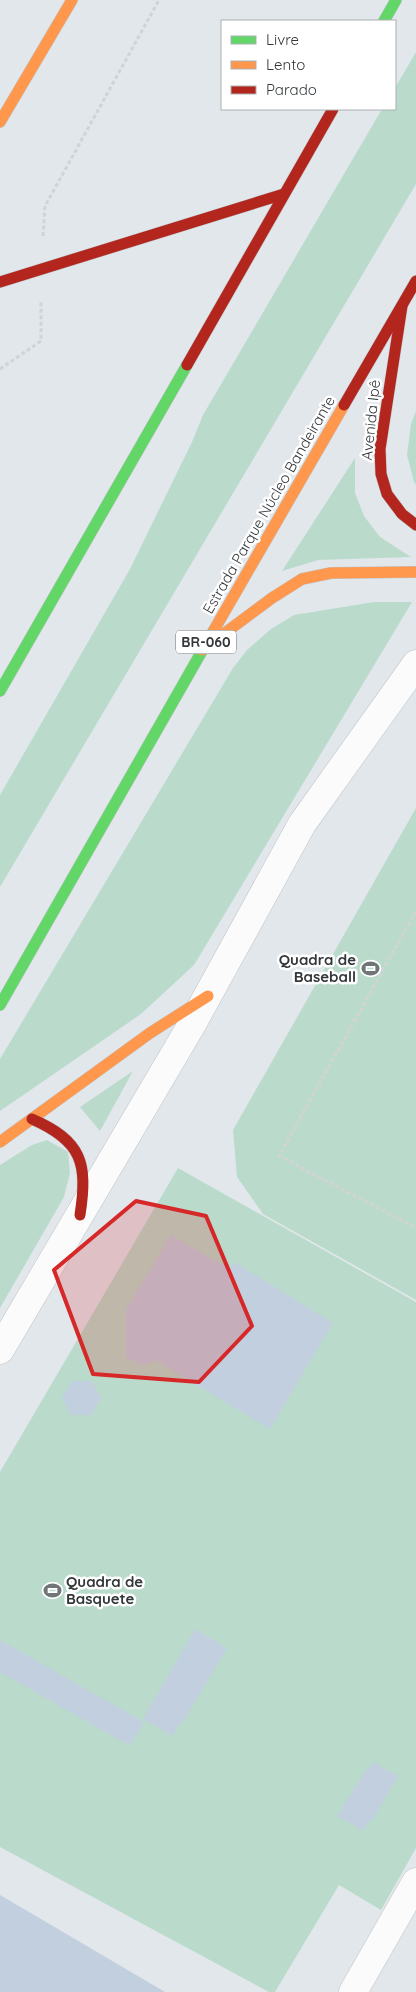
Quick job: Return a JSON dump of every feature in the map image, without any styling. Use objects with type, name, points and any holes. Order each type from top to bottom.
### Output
[{"type":"main road","points":[[0,122],[72,0]]},
{"type":"main road","points":[[385,20],[396,0]]},
{"type":"main road","points":[[0,690],[332,110]]},
{"type":"main road","points":[[0,282],[284,194]]},
{"type":"main road","name":"Estrada Parque Núcleo Bandeirante","points":[[0,1005],[202,650],[416,281]]},
{"type":"main road","name":"Avenida Ipê","points":[[402,306],[380,449],[381,474],[387,494],[402,514],[416,525]]},
{"type":"main road","points":[[202,650],[272,598],[302,579],[331,573],[416,572]]},
{"type":"main road","points":[[0,1142],[150,1034],[208,996]]},
{"type":"main road","points":[[32,1119],[58,1131],[73,1146],[82,1165],[85,1180],[80,1215]]},
{"type":"street","points":[[0,1350],[208,996],[302,824],[416,664]]},
{"type":"street","points":[[352,1992],[416,1882]]},
{"type":"path","points":[[0,370],[41,341],[41,269],[46,206],[159,0]]},
{"type":"path","points":[[416,911],[279,1156],[416,1228]]},
{"type":"highlighted area","points":[[136,1201],[206,1216],[252,1326],[199,1382],[93,1374],[54,1270]]},
{"type":"green space","points":[[416,52],[416,184],[0,887],[0,795],[130,569],[192,442],[203,415],[381,110],[396,110],[396,86]]},
{"type":"green space","points":[[416,411],[416,485],[407,455],[411,424]]},
{"type":"green space","points":[[355,458],[355,493],[364,516],[380,537],[411,557],[318,560],[282,571]]},
{"type":"green space","points":[[374,602],[412,602],[194,965],[141,1014],[0,1111],[0,1059],[233,668],[247,650],[271,629],[294,615]]},
{"type":"green space","name":"Quadra de Baseball","points":[[416,808],[416,1300],[263,1214],[237,1177],[233,1130]]},
{"type":"green space","points":[[133,1071],[100,1131],[80,1107]]},
{"type":"green space","points":[[47,1140],[68,1152],[70,1173],[64,1197],[0,1308],[0,1165],[32,1145]]},
{"type":"green space","points":[[178,1168],[416,1302],[416,1848],[381,1910],[339,1885],[275,1992],[269,1992],[0,1847],[0,1472]]},
{"type":"building","points":[[171,1235],[229,1269],[234,1262],[333,1323],[270,1429],[155,1360],[143,1366],[126,1357],[126,1310]]},
{"type":"building","points":[[72,1381],[92,1381],[101,1398],[91,1415],[71,1415],[62,1398]]},
{"type":"building","points":[[195,1629],[227,1648],[182,1724],[180,1723],[172,1736],[143,1719]]},
{"type":"building","points":[[0,1640],[144,1722],[130,1746],[0,1672]]},
{"type":"building","points":[[373,1762],[398,1776],[372,1821],[370,1820],[363,1831],[337,1816]]},
{"type":"building","points":[[0,1895],[165,1992],[0,1992]]},
{"type":"traffic: fast","points":[[385,20],[396,0]]},
{"type":"traffic: fast","points":[[0,691],[187,365]]},
{"type":"traffic: fast","points":[[0,1005],[214,630]]},
{"type":"traffic: slow","points":[[0,122],[72,0]]},
{"type":"traffic: slow","points":[[214,630],[344,405]]},
{"type":"traffic: slow","points":[[202,650],[272,598],[302,579],[331,573],[416,572]]},
{"type":"traffic: slow","points":[[0,1142],[150,1033],[208,996]]},
{"type":"traffic: jam","points":[[187,365],[332,110]]},
{"type":"traffic: jam","points":[[0,282],[284,194]]},
{"type":"traffic: jam","points":[[344,405],[416,281]]},
{"type":"traffic: jam","points":[[402,306],[380,449],[381,474],[387,494],[402,514],[416,525]]},
{"type":"traffic: jam","points":[[32,1119],[62,1136],[78,1156],[82,1168],[83,1181],[80,1215]]},
{"type":"place","name":"Quadra de Baseball","points":[[370,969]]},
{"type":"place","name":"Quadra de Basquete","points":[[52,1591]]}]
